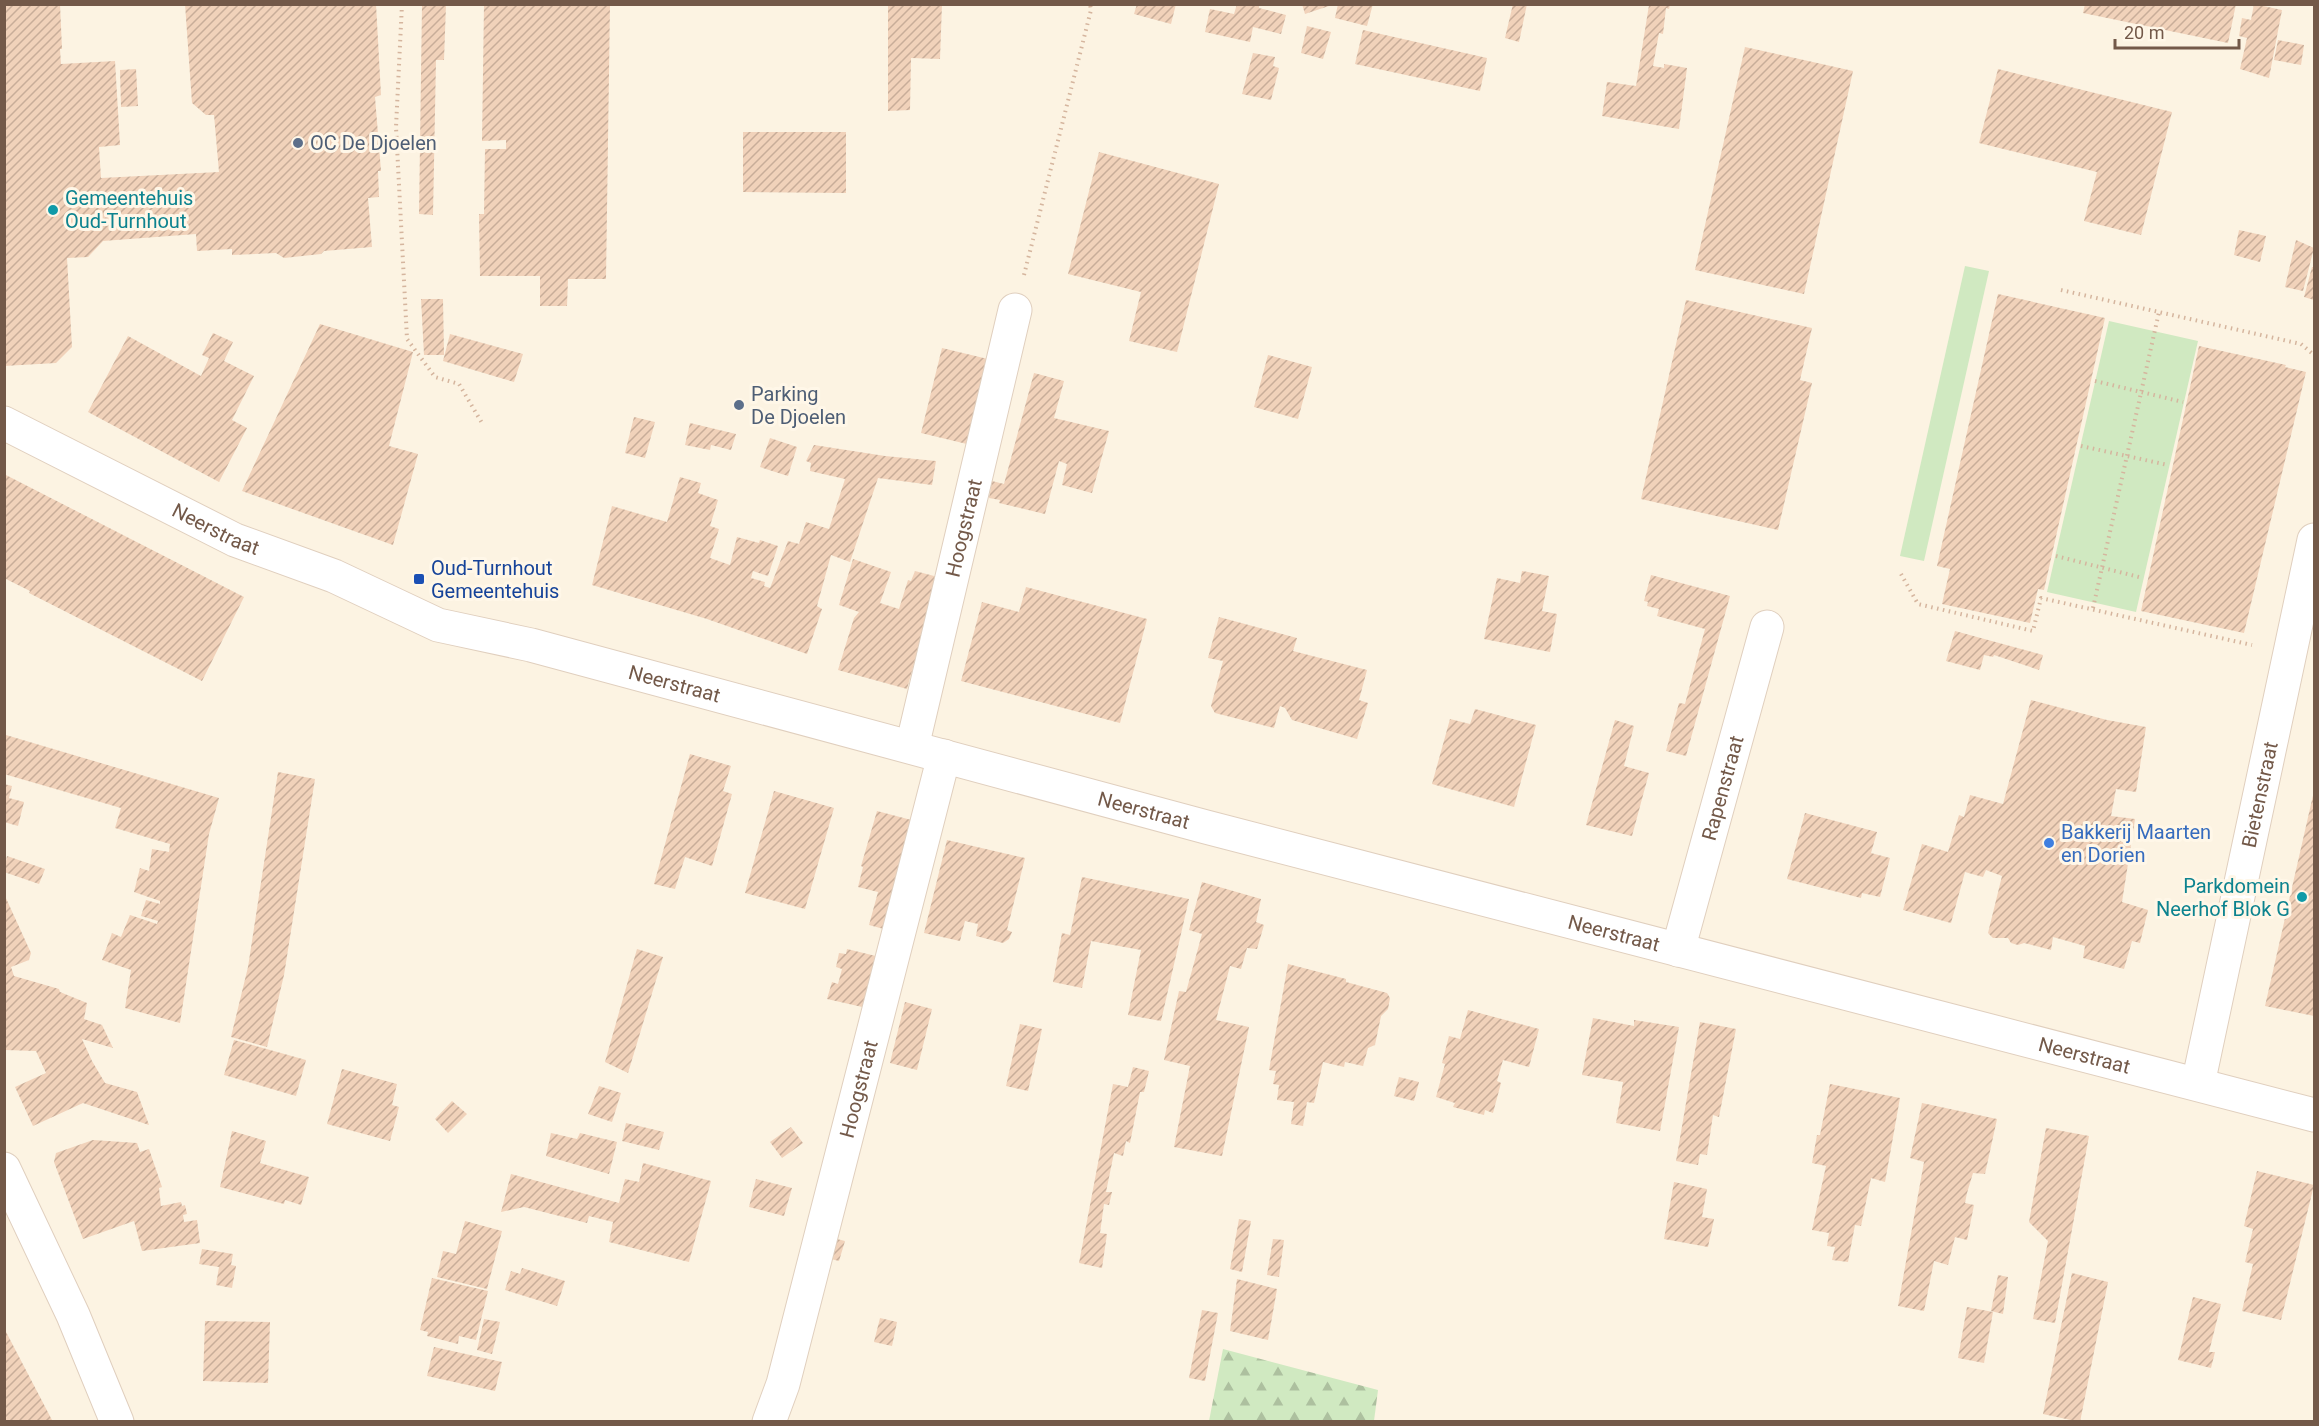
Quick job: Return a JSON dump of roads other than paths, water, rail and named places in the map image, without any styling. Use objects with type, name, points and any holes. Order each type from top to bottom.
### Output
[{"type":"street","name":"Hoogstraat","points":[[912,747],[1015,310]]},
{"type":"street","name":"Neerstraat","points":[[4,423],[235,540],[334,576],[438,625],[531,645],[1206,827],[2314,1115]]},
{"type":"street","name":"Bietenstraat","points":[[2198,1084],[2314,540]]},
{"type":"street","name":"Rapenstraat","points":[[1678,950],[1767,627]]},
{"type":"street","name":"Hoogstraat","points":[[769,1422],[783,1384],[944,756]]},
{"type":"street","points":[[4,1169],[73,1316],[117,1422]]},
{"type":"place","name":"OC De Djoelen","points":[[298,143]]},
{"type":"place","name":"Gemeentehuis Oud-Turnhout","points":[[53,210]]},
{"type":"place","name":"Parking De Djoelen","points":[[739,405]]},
{"type":"place","name":"Oud-Turnhout Gemeentehuis","points":[[419,579]]},
{"type":"place","name":"Bakkerij Maarten en Dorien","points":[[2049,843]]},
{"type":"place","name":"Parkdomein Neerhof Blok G","points":[[2302,897]]}]
